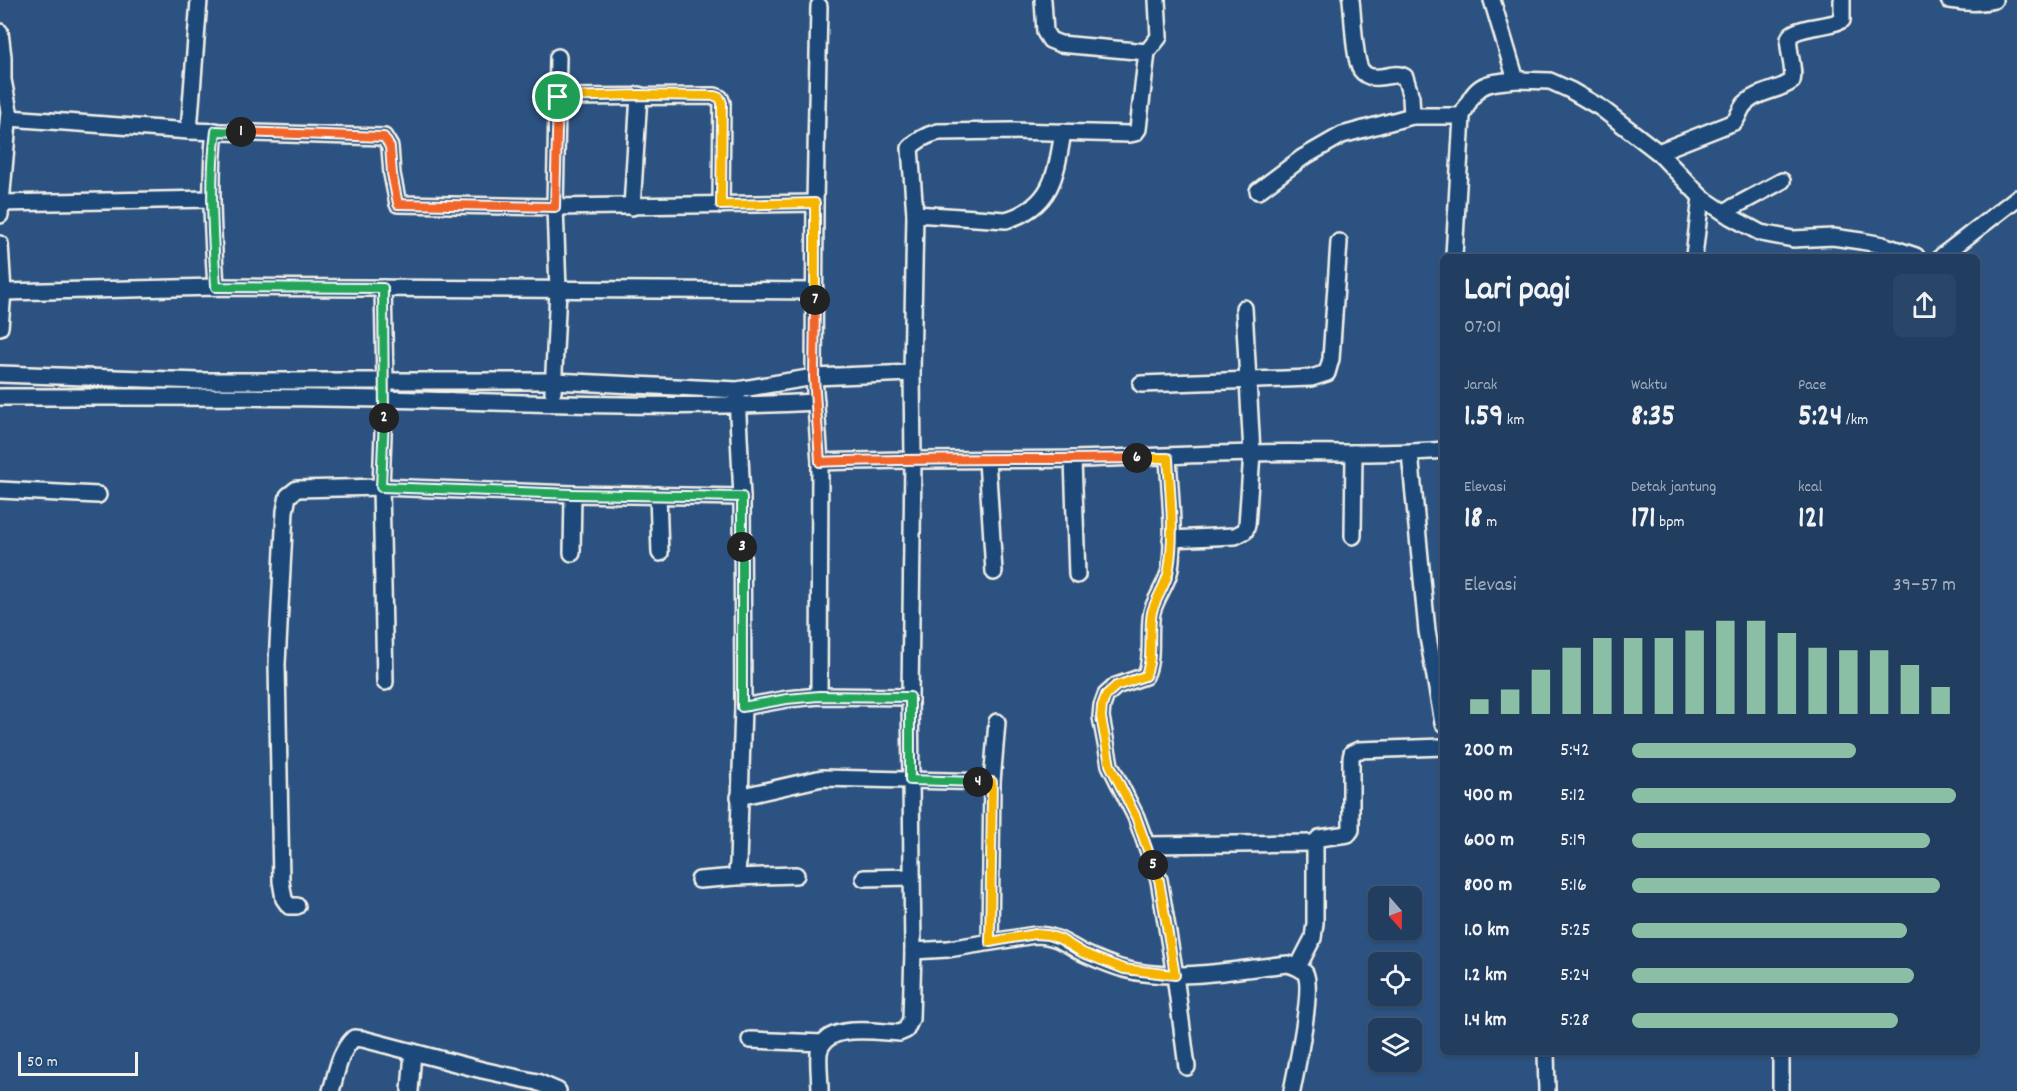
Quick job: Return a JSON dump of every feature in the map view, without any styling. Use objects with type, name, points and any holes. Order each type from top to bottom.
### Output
[{"type":"street","points":[[189,131],[199,0]]},
{"type":"street","points":[[1043,0],[1045,32],[1050,40],[1060,44],[1147,52]]},
{"type":"street","points":[[820,1091],[819,1052],[831,1034],[845,1031],[899,1033],[906,1030],[911,1019],[913,951],[910,697],[915,214],[910,148],[927,134],[938,132],[1135,133],[1138,129],[1147,52],[1159,37],[1157,0]]},
{"type":"street","points":[[1351,0],[1361,70],[1373,77],[1401,75],[1406,77],[1411,97],[1412,116]]},
{"type":"street","points":[[1492,0],[1516,80]]},
{"type":"street","points":[[1658,152],[1734,122],[1739,116],[1740,108],[1748,100],[1792,81],[1794,69],[1788,40],[1790,35],[1842,20],[1842,0]]},
{"type":"street","points":[[1949,0],[1984,3],[1994,0]]},
{"type":"street","points":[[819,6],[814,377],[820,462],[819,696]]},
{"type":"street","points":[[0,32],[3,80],[9,118],[0,215]]},
{"type":"street","points":[[553,404],[558,290],[555,207],[558,57]]},
{"type":"street","points":[[1454,254],[1462,116],[1470,97],[1476,90],[1497,82],[1516,80],[1550,81],[1601,108],[1658,152],[1701,197],[1761,233],[1793,239],[1833,237],[1862,241],[1910,254]]},
{"type":"street","points":[[558,97],[639,95],[715,96],[720,98],[722,103],[721,205]]},
{"type":"street","points":[[632,207],[639,95]]},
{"type":"street","points":[[1258,191],[1302,158],[1342,135],[1412,116],[1462,116]]},
{"type":"street","points":[[9,118],[189,131],[384,137],[390,147],[398,204],[632,207],[815,203]]},
{"type":"street","points":[[216,131],[212,157],[211,199],[216,287]]},
{"type":"street","points":[[915,214],[1006,220],[1018,216],[1034,205],[1053,182],[1063,132]]},
{"type":"street","points":[[1724,212],[1782,181]]},
{"type":"street","points":[[1694,254],[1701,197]]},
{"type":"street","points":[[1945,254],[2017,198]]},
{"type":"street","points":[[0,202],[211,199]]},
{"type":"street","points":[[1141,384],[1311,378],[1327,373],[1331,359],[1339,242]]},
{"type":"street","points":[[0,244],[3,292],[0,327]]},
{"type":"street","points":[[3,292],[216,287],[815,291]]},
{"type":"street","points":[[383,288],[385,382],[381,487],[386,682]]},
{"type":"street","points":[[1171,539],[1235,536],[1245,531],[1247,525],[1252,453],[1244,308]]},
{"type":"street","points":[[0,374],[160,380],[554,381],[737,390],[814,377],[912,373]]},
{"type":"street","points":[[160,380],[161,396]]},
{"type":"street","points":[[736,877],[742,707],[742,497],[737,390]]},
{"type":"street","points":[[0,397],[161,396],[736,406],[816,402]]},
{"type":"street","points":[[820,462],[913,459],[1168,458],[1252,453],[1410,453],[1440,450]]},
{"type":"street","points":[[1353,536],[1354,453]]},
{"type":"street","points":[[1410,453],[1427,631],[1440,704]]},
{"type":"street","points":[[1168,458],[1171,539],[1169,571],[1152,612],[1149,669],[1145,676],[1116,686],[1106,695],[1101,717],[1110,765],[1136,817],[1159,880],[1187,1067]]},
{"type":"street","points":[[1073,459],[1077,575]]},
{"type":"street","points":[[987,460],[994,572]]},
{"type":"street","points":[[297,906],[289,906],[284,899],[281,881],[277,664],[285,511],[288,496],[297,489],[381,487],[742,497]]},
{"type":"street","points":[[0,490],[98,495]]},
{"type":"street","points":[[572,554],[573,494]]},
{"type":"street","points":[[658,495],[660,553]]},
{"type":"street","points":[[742,707],[819,696],[910,697]]},
{"type":"street","points":[[990,942],[992,782],[997,722]]},
{"type":"street","points":[[1298,967],[1313,938],[1315,843],[1318,838],[1348,834],[1351,830],[1352,753],[1359,750],[1440,747]]},
{"type":"street","points":[[738,797],[822,778],[992,782]]},
{"type":"street","points":[[1146,845],[1315,843]]},
{"type":"street","points":[[699,880],[796,875]]},
{"type":"street","points":[[864,878],[912,877]]},
{"type":"street","points":[[913,951],[1035,934],[1060,939],[1083,953],[1124,969],[1175,975],[1288,964],[1298,967],[1305,973],[1308,982],[1307,1004],[1292,1091]]},
{"type":"street","points":[[332,1091],[341,1054],[345,1046],[354,1038],[537,1082],[558,1091]]},
{"type":"street","points":[[750,1040],[823,1043]]},
{"type":"street","points":[[410,1091],[413,1052]]},
{"type":"street","points":[[1546,1055],[1548,1091]]},
{"type":"street","points":[[1781,1055],[1781,1091]]},
{"type":"route","points":[[639,95],[715,96],[720,98],[722,103],[721,205],[815,203],[814,377],[820,462],[913,459],[1168,458],[1171,539],[1169,571],[1152,612],[1149,669],[1145,676],[1116,686],[1106,695],[1101,717],[1110,765],[1136,817],[1159,880],[1175,975],[1124,969],[1083,953],[1060,939],[1048,935],[1035,934],[990,942],[992,782],[910,780],[910,697],[819,696],[742,707],[742,497],[381,487],[385,382],[383,288],[216,287],[211,199],[212,157],[216,131],[384,137],[390,147],[398,204],[555,207],[558,97],[639,95]]}]
